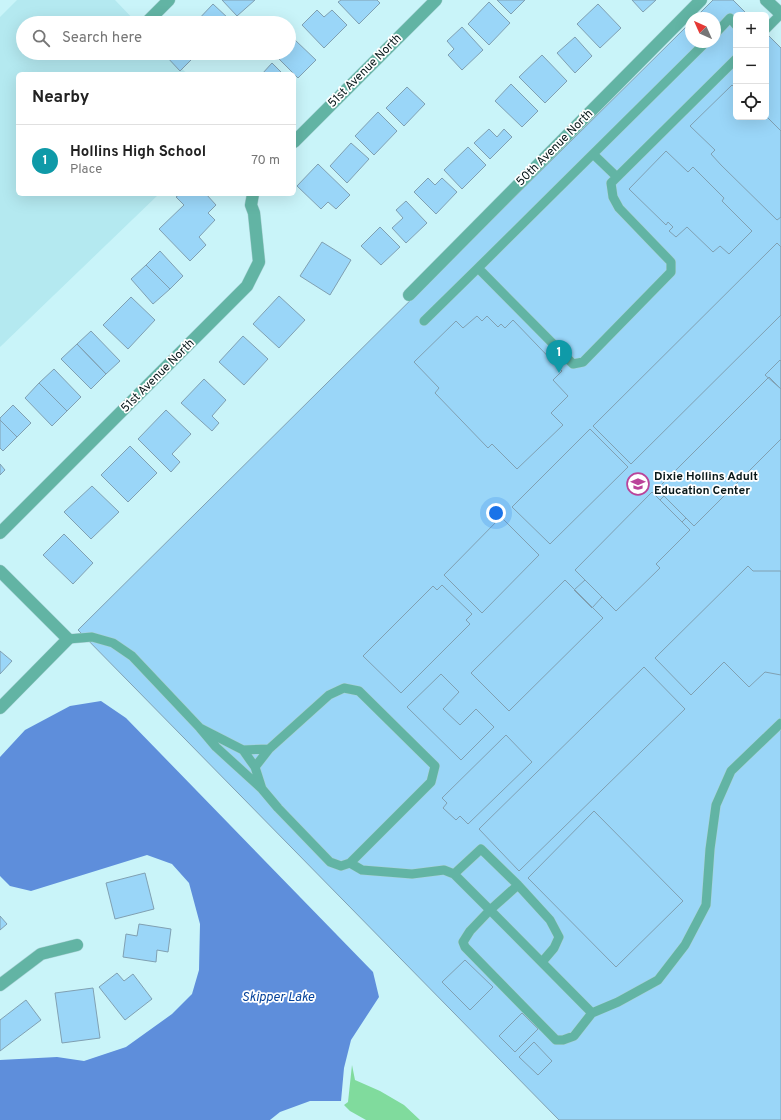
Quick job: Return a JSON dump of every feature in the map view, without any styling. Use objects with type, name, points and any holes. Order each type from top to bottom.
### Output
[{"type":"street","points":[[153,16],[169,0]]},
{"type":"street","name":"51st Avenue North","points":[[296,140],[436,0]]},
{"type":"street","name":"50th Avenue North","points":[[409,295],[701,0]]},
{"type":"street","points":[[766,0],[781,14]]},
{"type":"street","name":"51st Avenue North","points":[[0,533],[247,286],[259,262],[254,213],[251,205],[253,196]]},
{"type":"street","points":[[0,571],[68,639],[0,708]]},
{"type":"street","points":[[0,985],[41,954],[77,944]]},
{"type":"lane","points":[[769,26],[781,14]]},
{"type":"lane","points":[[721,28],[730,18],[733,22]]},
{"type":"lane","points":[[424,321],[700,48]]},
{"type":"lane","points":[[478,268],[573,364],[583,362],[671,272],[671,262],[620,208],[613,198],[611,183],[733,62]]},
{"type":"lane","points":[[594,154],[617,177]]},
{"type":"lane","points":[[68,639],[92,637],[113,643],[132,656],[200,728],[216,748],[262,789],[278,808],[330,862],[341,866],[350,863],[431,782],[435,766],[359,691],[344,688],[329,695],[269,749],[255,767]]},
{"type":"lane","points":[[518,885],[490,910],[470,931],[463,942],[465,947],[556,1040],[563,1040],[574,1036],[592,1012],[618,1002],[658,980],[685,945],[706,905],[710,849],[716,805],[731,771],[781,723]]},
{"type":"lane","points":[[200,728],[243,750],[255,767],[262,789]]},
{"type":"lane","points":[[243,750],[269,749]]},
{"type":"lane","points":[[454,874],[482,849],[518,885],[550,920],[559,937],[554,948],[542,962]]},
{"type":"lane","points":[[350,863],[362,870],[412,874],[444,870],[454,874],[592,1012]]},
{"type":"shaded area","points":[[17,0],[115,0],[130,16],[16,16],[16,60],[174,60],[185,72],[16,72],[16,196],[157,196],[0,347],[0,17]]},
{"type":"green space","points":[[352,1065],[355,1080],[380,1091],[404,1105],[420,1120],[366,1120],[350,1111],[344,1105],[348,1102]]},
{"type":"water","name":"Skipper Lake","points":[[101,701],[126,718],[373,972],[379,997],[351,1040],[344,1068],[341,1101],[310,1101],[280,1112],[270,1120],[0,1120],[0,1060],[57,1057],[84,1061],[126,1047],[172,1014],[192,994],[199,970],[200,924],[189,883],[172,864],[147,855],[31,891],[10,886],[0,876],[0,757],[25,730],[70,706]]},
{"type":"building","points":[[222,0],[255,0],[237,16]]},
{"type":"building","points":[[341,0],[377,0],[380,3],[359,24],[338,2]]},
{"type":"building","points":[[497,0],[525,0],[511,14]]},
{"type":"building","points":[[632,0],[656,0],[643,12]]},
{"type":"building","points":[[713,0],[733,0],[745,12],[733,12],[733,120],[769,120],[769,36],[781,48],[781,1120],[559,1120],[78,630],[685,28],[685,48],[721,48],[721,12],[701,12]]},
{"type":"building","points":[[489,2],[510,23],[489,45],[468,24]]},
{"type":"building","points":[[213,4],[226,16],[202,16]]},
{"type":"building","points":[[598,4],[621,28],[600,48],[577,24]]},
{"type":"building","points":[[317,10],[324,17],[332,10],[347,25],[324,48],[302,25]]},
{"type":"building","points":[[462,27],[483,50],[462,70],[448,55],[454,49],[447,41]]},
{"type":"building","points":[[575,37],[592,56],[575,73],[557,53]]},
{"type":"building","points":[[296,41],[316,60],[298,78],[296,76],[296,72],[292,72],[280,60],[296,60]]},
{"type":"building","points":[[542,55],[567,81],[545,103],[519,77]]},
{"type":"building","points":[[170,60],[191,60],[180,71]]},
{"type":"building","points":[[272,63],[281,72],[264,72]]},
{"type":"building","points":[[511,84],[538,111],[522,127],[495,101]]},
{"type":"building","points":[[732,85],[733,120],[769,119],[781,131],[781,217],[777,220],[721,165],[711,154],[715,150],[690,126]]},
{"type":"building","points":[[407,87],[425,104],[404,126],[386,108]]},
{"type":"building","points":[[378,112],[397,131],[374,155],[355,136]]},
{"type":"building","points":[[489,129],[497,137],[504,129],[512,137],[490,159],[474,143]]},
{"type":"building","points":[[351,143],[369,159],[347,183],[330,166]]},
{"type":"building","points":[[468,147],[486,165],[462,189],[444,170]]},
{"type":"building","points":[[666,151],[688,172],[693,167],[724,198],[722,201],[752,231],[729,254],[720,246],[713,252],[687,227],[676,237],[669,231],[673,227],[668,222],[666,225],[629,189]]},
{"type":"building","points":[[318,164],[350,195],[336,209],[328,202],[321,209],[297,186]]},
{"type":"building","points":[[428,178],[435,185],[442,178],[457,192],[436,214],[414,192]]},
{"type":"building","points":[[208,196],[216,205],[208,213],[215,220],[199,237],[206,245],[190,261],[159,229],[184,205],[176,197]]},
{"type":"building","points":[[406,201],[427,223],[406,243],[392,228],[403,218],[396,210]]},
{"type":"building","points":[[380,227],[400,247],[381,265],[361,246]]},
{"type":"building","points":[[322,242],[351,260],[330,295],[300,276]]},
{"type":"building","points":[[777,243],[781,247],[781,315],[631,464],[593,426]]},
{"type":"building","points":[[160,251],[183,276],[170,289],[146,265]]},
{"type":"building","points":[[146,265],[170,289],[153,304],[131,279]]},
{"type":"building","points":[[279,296],[305,320],[279,348],[253,324]]},
{"type":"building","points":[[131,297],[155,320],[128,349],[103,325]]},
{"type":"building","points":[[477,316],[482,321],[487,316],[498,327],[501,324],[505,328],[513,320],[562,371],[553,380],[568,396],[551,413],[563,425],[517,469],[492,444],[488,448],[435,393],[439,388],[414,362],[456,321],[463,328]]},
{"type":"building","points":[[91,331],[120,361],[106,374],[77,344]]},
{"type":"building","points":[[243,336],[268,359],[244,385],[219,362]]},
{"type":"building","points":[[77,344],[106,374],[91,389],[61,359]]},
{"type":"building","points":[[780,360],[781,361],[781,389],[765,375]]},
{"type":"building","points":[[54,369],[81,397],[67,411],[39,383]]},
{"type":"building","points":[[769,377],[781,389],[781,439],[694,526],[657,489]]},
{"type":"building","points":[[204,379],[226,400],[212,416],[219,423],[212,431],[181,403]]},
{"type":"building","points":[[39,383],[67,411],[52,426],[25,398]]},
{"type":"building","points":[[13,405],[31,423],[17,437],[0,420],[0,418]]},
{"type":"building","points":[[166,410],[191,434],[172,454],[180,462],[171,472],[138,439]]},
{"type":"building","points":[[0,420],[17,437],[3,451],[0,448]]},
{"type":"building","points":[[590,429],[628,467],[550,544],[512,507]]},
{"type":"building","points":[[130,446],[157,473],[128,502],[101,475]]},
{"type":"building","points":[[0,464],[5,470],[0,475]]},
{"type":"building","points":[[92,486],[119,512],[91,539],[64,512]]},
{"type":"building","points":[[652,492],[690,530],[656,564],[660,568],[616,611],[575,570]]},
{"type":"building","points":[[664,496],[686,518],[682,522],[660,500]]},
{"type":"building","points":[[501,517],[539,555],[482,613],[444,575]]},
{"type":"building","points":[[64,534],[93,563],[73,584],[43,555]]},
{"type":"building","points":[[748,566],[753,571],[781,571],[781,675],[765,672],[749,687],[724,662],[691,695],[655,658]]},
{"type":"building","points":[[565,580],[603,618],[509,711],[471,673]]},
{"type":"building","points":[[585,580],[602,597],[592,608],[574,590]]},
{"type":"building","points":[[442,585],[472,614],[466,620],[470,624],[401,693],[363,656],[433,586],[437,590]]},
{"type":"building","points":[[0,651],[12,661],[0,674]]},
{"type":"building","points":[[644,667],[685,709],[519,871],[479,829]]},
{"type":"building","points":[[441,674],[459,692],[443,709],[460,725],[476,709],[494,727],[461,760],[407,707]]},
{"type":"building","points":[[506,735],[532,762],[468,824],[460,816],[456,820],[443,808],[447,803],[442,798]]},
{"type":"building","points":[[594,811],[683,901],[616,967],[528,878]]},
{"type":"building","points":[[145,873],[154,909],[115,919],[106,883]]},
{"type":"building","points":[[0,916],[7,924],[0,930]]},
{"type":"building","points":[[139,924],[171,929],[168,952],[157,950],[156,962],[123,957],[126,934],[137,936]]},
{"type":"building","points":[[465,960],[493,987],[470,1010],[442,982]]},
{"type":"building","points":[[117,973],[124,981],[133,974],[152,999],[125,1020],[99,987]]},
{"type":"building","points":[[93,988],[100,1038],[62,1043],[55,993]]},
{"type":"building","points":[[26,1000],[41,1020],[0,1051],[0,1020]]},
{"type":"building","points":[[522,1013],[538,1029],[515,1052],[499,1036]]},
{"type":"building","points":[[534,1042],[552,1061],[538,1075],[519,1057]]},
{"type":"place","name":"Hollins High School","points":[[559,373]]},
{"type":"place","name":"Dixie Hollins Adult Education Center","points":[[638,484]]}]
